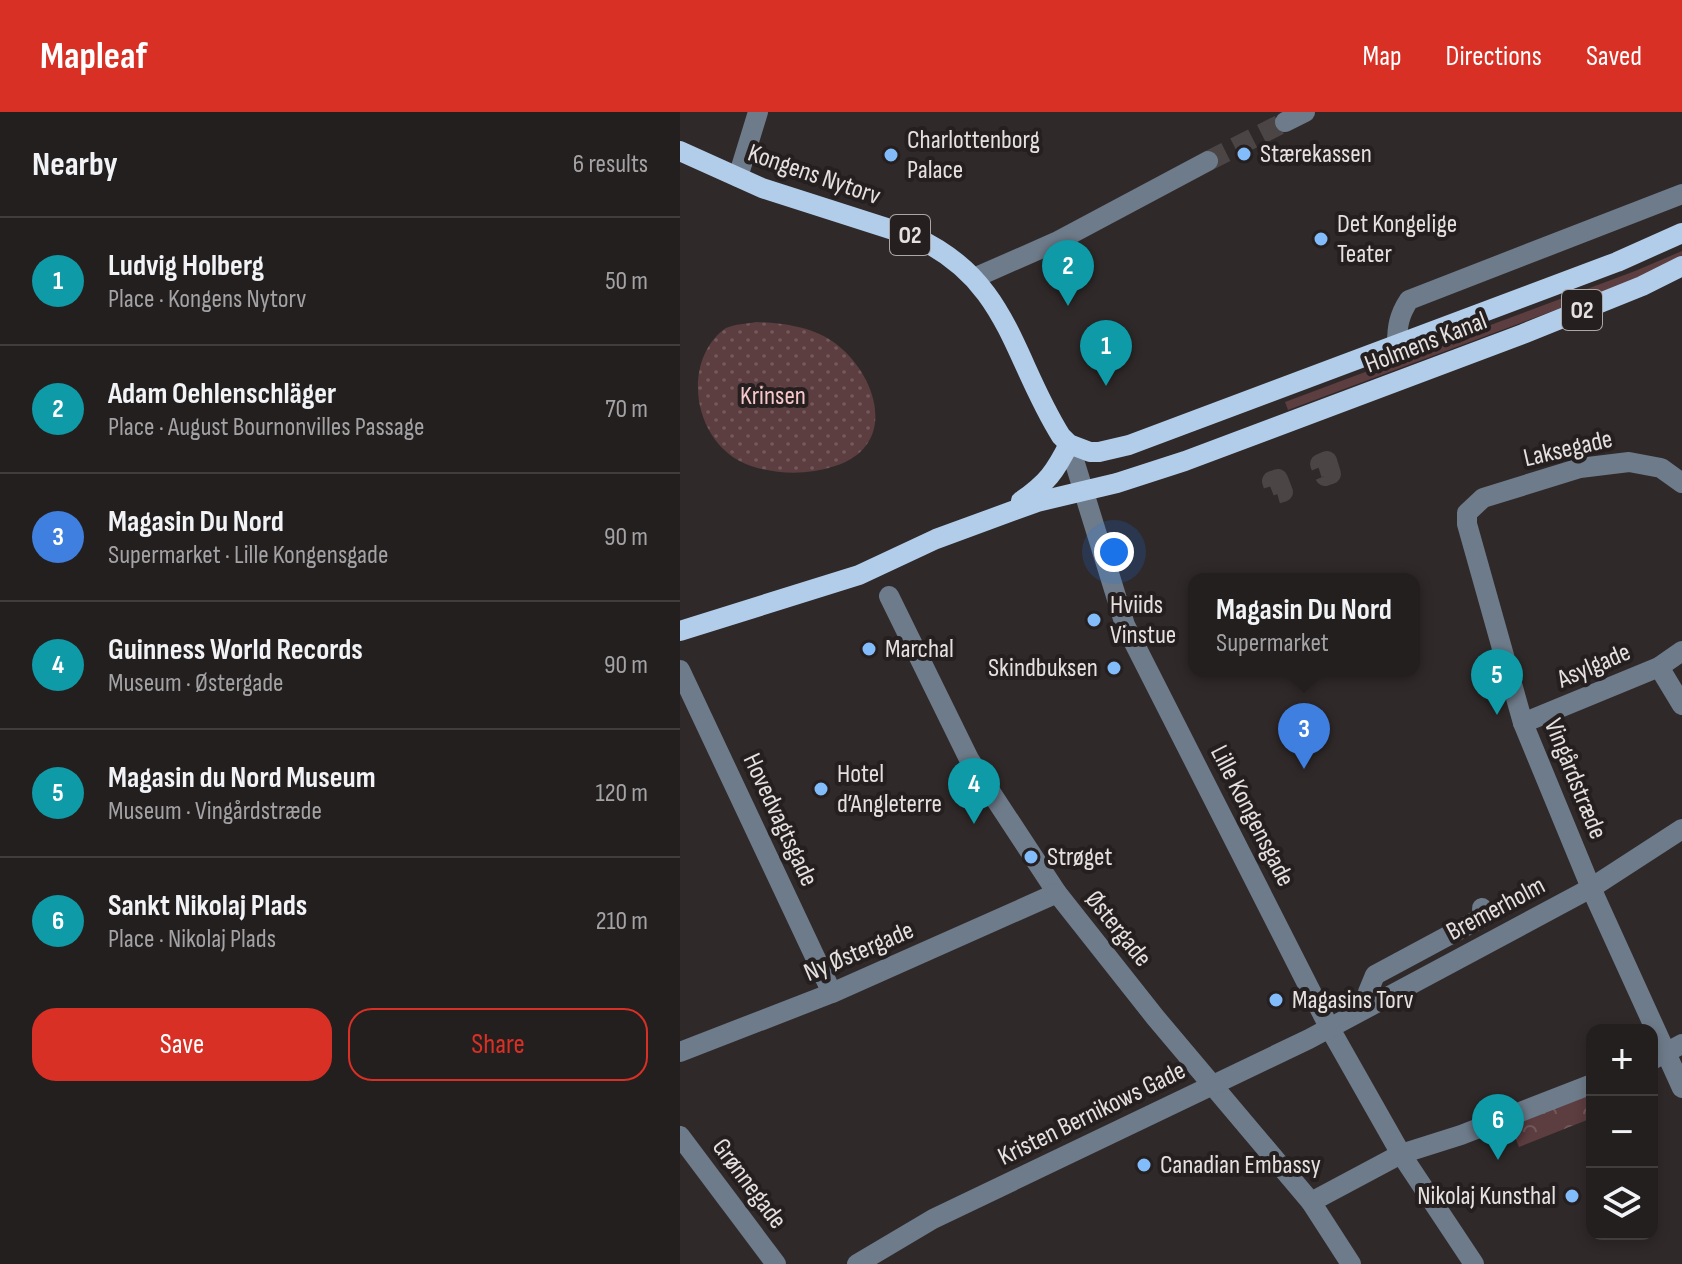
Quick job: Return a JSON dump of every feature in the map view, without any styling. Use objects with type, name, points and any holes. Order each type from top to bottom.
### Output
[{"type":"main road","name":"Kongens Nytorv","points":[[680,151],[762,188],[935,246],[974,278],[988,295],[1053,424],[1069,444]]},
{"type":"main road","name":"Holmens Kanal","points":[[1069,444],[1099,452],[1156,436],[1617,262],[1682,233]]},
{"type":"main road","name":"Holmens Kanal","points":[[1083,491],[1185,461],[1642,286],[1682,266]]},
{"type":"main road","points":[[1642,286],[1682,281]]},
{"type":"main road","points":[[1002,515],[1046,483],[1056,471],[1069,444]]},
{"type":"main road","name":"O2","points":[[680,631],[859,575],[936,539],[1045,500],[1083,491]]},
{"type":"street","points":[[738,177],[758,112]]},
{"type":"street","points":[[1285,122],[1305,112]]},
{"type":"street","points":[[974,278],[1056,242],[1208,161]]},
{"type":"street","name":"Holmens Kanal","points":[[1397,344],[1401,312],[1409,300],[1682,194]]},
{"type":"street","name":"Lille Kongensgade","points":[[1069,444],[1125,625],[1329,1027],[1401,1154],[1474,1264]]},
{"type":"street","name":"Laksegade","points":[[1467,513],[1483,498],[1580,468],[1629,462],[1661,468],[1682,483]]},
{"type":"street","name":"Vingårdstræde","points":[[1467,513],[1469,538],[1523,723],[1591,888],[1682,1088]]},
{"type":"street","name":"Østergade","points":[[889,596],[969,759],[1057,893],[1311,1202],[1351,1264]]},
{"type":"street","name":"Asylgade","points":[[1523,723],[1659,667],[1682,651]]},
{"type":"street","points":[[1659,667],[1682,705]]},
{"type":"street","name":"Hovedvagtsgade","points":[[680,670],[832,993]]},
{"type":"street","name":"Bremerholm","points":[[1329,1027],[1591,888],[1682,829]]},
{"type":"street","name":"Ny Østergade","points":[[680,1052],[832,993],[1057,893]]},
{"type":"street","points":[[1369,1005],[1368,992],[1375,975],[1483,917],[1482,908]]},
{"type":"street","name":"Kristen Bernikows Gade","points":[[857,1264],[884,1258],[933,1219],[1329,1027]]},
{"type":"street","points":[[1311,1202],[1401,1154],[1461,1135],[1586,1086]]},
{"type":"street","name":"Grønnegade","points":[[680,1136],[776,1264]]},
{"type":"green space","points":[[1682,251],[1682,261],[1638,279],[1288,410],[1285,402]]},
{"type":"green space","name":"Krinsen","points":[[756,322],[795,326],[823,336],[847,354],[860,370],[870,388],[875,407],[875,425],[869,442],[856,456],[825,469],[783,472],[751,466],[731,456],[716,440],[705,422],[699,402],[698,380],[702,360],[711,342],[726,328]]},
{"type":"green space","points":[[1586,1094],[1586,1120],[1519,1147],[1510,1124]]},
{"type":"tunnel","points":[[1208,161],[1285,122]]},
{"type":"tunnel","points":[[1327,461],[1331,474],[1325,476],[1320,464],[1327,461]]},
{"type":"tunnel","points":[[1278,479],[1283,492],[1276,494],[1272,481],[1278,479]]},
{"type":"place","name":"Stærekassen","points":[[1244,154]]},
{"type":"place","name":"Charlottenborg Palace","points":[[891,155]]},
{"type":"place","name":"Det Kongelige Teater","points":[[1321,239]]},
{"type":"place","name":"Adam Oehlenschläger","points":[[1068,306]]},
{"type":"place","name":"Ludvig Holberg","points":[[1106,386]]},
{"type":"place","name":"Hviids Vinstue","points":[[1094,620]]},
{"type":"place","name":"Marchal","points":[[869,649]]},
{"type":"place","name":"Skindbuksen","points":[[1114,668]]},
{"type":"place","name":"Magasin du Nord Museum","points":[[1497,715]]},
{"type":"place","name":"Magasin Du Nord","points":[[1304,769]]},
{"type":"place","name":"Hotel d’Angleterre","points":[[821,789]]},
{"type":"place","name":"Guinness World Records","points":[[974,824]]},
{"type":"place","name":"Strøget","points":[[1031,857]]},
{"type":"place","name":"Magasins Torv","points":[[1276,1000]]},
{"type":"place","name":"Sankt Nikolaj Plads","points":[[1498,1160]]},
{"type":"place","name":"Canadian Embassy","points":[[1144,1165]]},
{"type":"place","name":"Nikolaj Kunsthal","points":[[1572,1196]]}]
